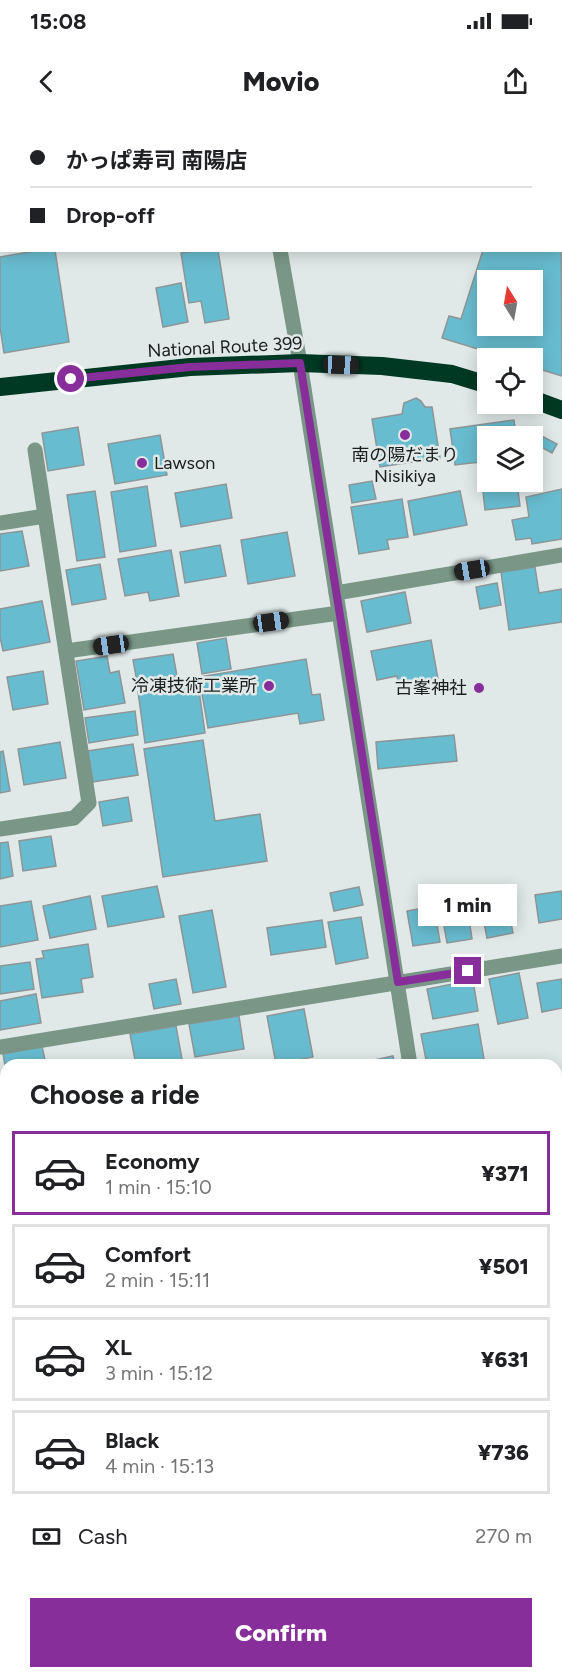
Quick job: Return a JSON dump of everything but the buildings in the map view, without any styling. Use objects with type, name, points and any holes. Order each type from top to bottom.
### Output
[{"type":"highway","name":"National Route 399","points":[[0,387],[190,367],[300,363],[382,366],[452,374],[477,382]]},
{"type":"highway","points":[[543,403],[562,410]]},
{"type":"street","points":[[280,252],[300,363],[409,1059]]},
{"type":"street","points":[[0,829],[74,818],[89,803],[35,450]]},
{"type":"street","points":[[0,523],[45,516]]},
{"type":"street","points":[[336,593],[562,555]]},
{"type":"street","points":[[66,651],[339,613]]},
{"type":"street","points":[[0,1047],[562,956]]},
{"type":"place","name":"南の陽だまり Nisikiya","points":[[405,435]]},
{"type":"place","name":"Lawson","points":[[142,463]]},
{"type":"place","name":"冷凍技術工業所","points":[[269,686]]},
{"type":"place","name":"古峯神社","points":[[479,688]]},
{"type":"route","points":[[71,379],[190,367],[300,363],[398,982],[468,971]]}]
